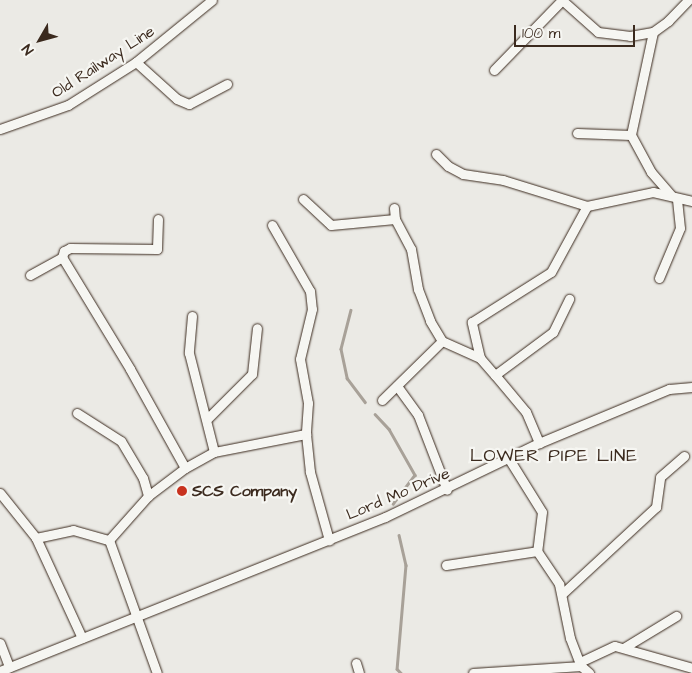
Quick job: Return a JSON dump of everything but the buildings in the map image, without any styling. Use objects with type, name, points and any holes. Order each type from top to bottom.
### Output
[{"type":"street","name":"Old Railway Line","points":[[0,129],[68,105],[136,62],[212,0]]},
{"type":"street","points":[[494,70],[562,0],[598,32],[630,36],[653,32],[668,21],[688,0]]},
{"type":"street","points":[[653,32],[631,135],[651,172],[692,209]]},
{"type":"street","points":[[136,62],[177,99],[189,104],[228,84]]},
{"type":"street","points":[[577,133],[631,135]]},
{"type":"street","points":[[436,154],[448,166],[463,174],[503,180],[587,206],[639,193],[681,198]]},
{"type":"street","points":[[659,278],[680,228],[681,198]]},
{"type":"street","points":[[303,199],[331,224],[395,219]]},
{"type":"street","points":[[480,358],[472,322],[550,272],[587,206]]},
{"type":"street","points":[[394,208],[395,219],[411,249],[423,306],[442,340],[480,358],[526,412],[539,443]]},
{"type":"street","points":[[30,274],[62,257],[64,250],[70,248],[157,249],[158,219]]},
{"type":"street","points":[[272,225],[306,282],[312,303],[300,359],[308,403],[306,434],[315,496],[328,540]]},
{"type":"street","points":[[62,257],[130,368],[185,468]]},
{"type":"street","points":[[495,375],[553,332],[568,299]]},
{"type":"street","points":[[192,316],[189,353],[208,418],[214,452]]},
{"type":"street","points":[[208,418],[252,374],[257,328]]},
{"type":"street","points":[[382,400],[442,340]]},
{"type":"street","points":[[397,386],[418,415],[447,490]]},
{"type":"street","name":"Lord Mo Drive","points":[[0,670],[328,540],[447,490],[539,443],[669,389],[692,387]]},
{"type":"street","points":[[77,413],[121,441],[143,478],[148,496]]},
{"type":"street","points":[[109,540],[148,496],[185,468],[214,452],[306,434]]},
{"type":"street","points":[[563,593],[656,507],[660,477],[684,456]]},
{"type":"street","points":[[509,458],[542,512],[537,551],[563,593],[566,621],[581,664],[590,673]]},
{"type":"street","points":[[0,493],[36,538],[82,638]]},
{"type":"street","points":[[36,538],[73,530],[109,540]]},
{"type":"street","points":[[109,540],[157,673]]},
{"type":"street","points":[[446,565],[537,551]]},
{"type":"street","points":[[625,647],[676,616]]},
{"type":"street","points":[[0,644],[9,667]]},
{"type":"street","points":[[473,673],[581,664],[608,648],[625,647],[692,668]]},
{"type":"street","points":[[356,663],[359,673]]},
{"type":"waterway","points":[[351,310],[341,349],[347,378],[365,402]]},
{"type":"waterway","points":[[375,414],[389,429],[415,475],[393,504]]},
{"type":"waterway","points":[[399,535],[406,565],[397,669],[401,673]]},
{"type":"place","name":"SCS Company","points":[[182,491]]},
{"type":"district","name":"LOWER PIPE LINE","points":[[554,456]]}]
